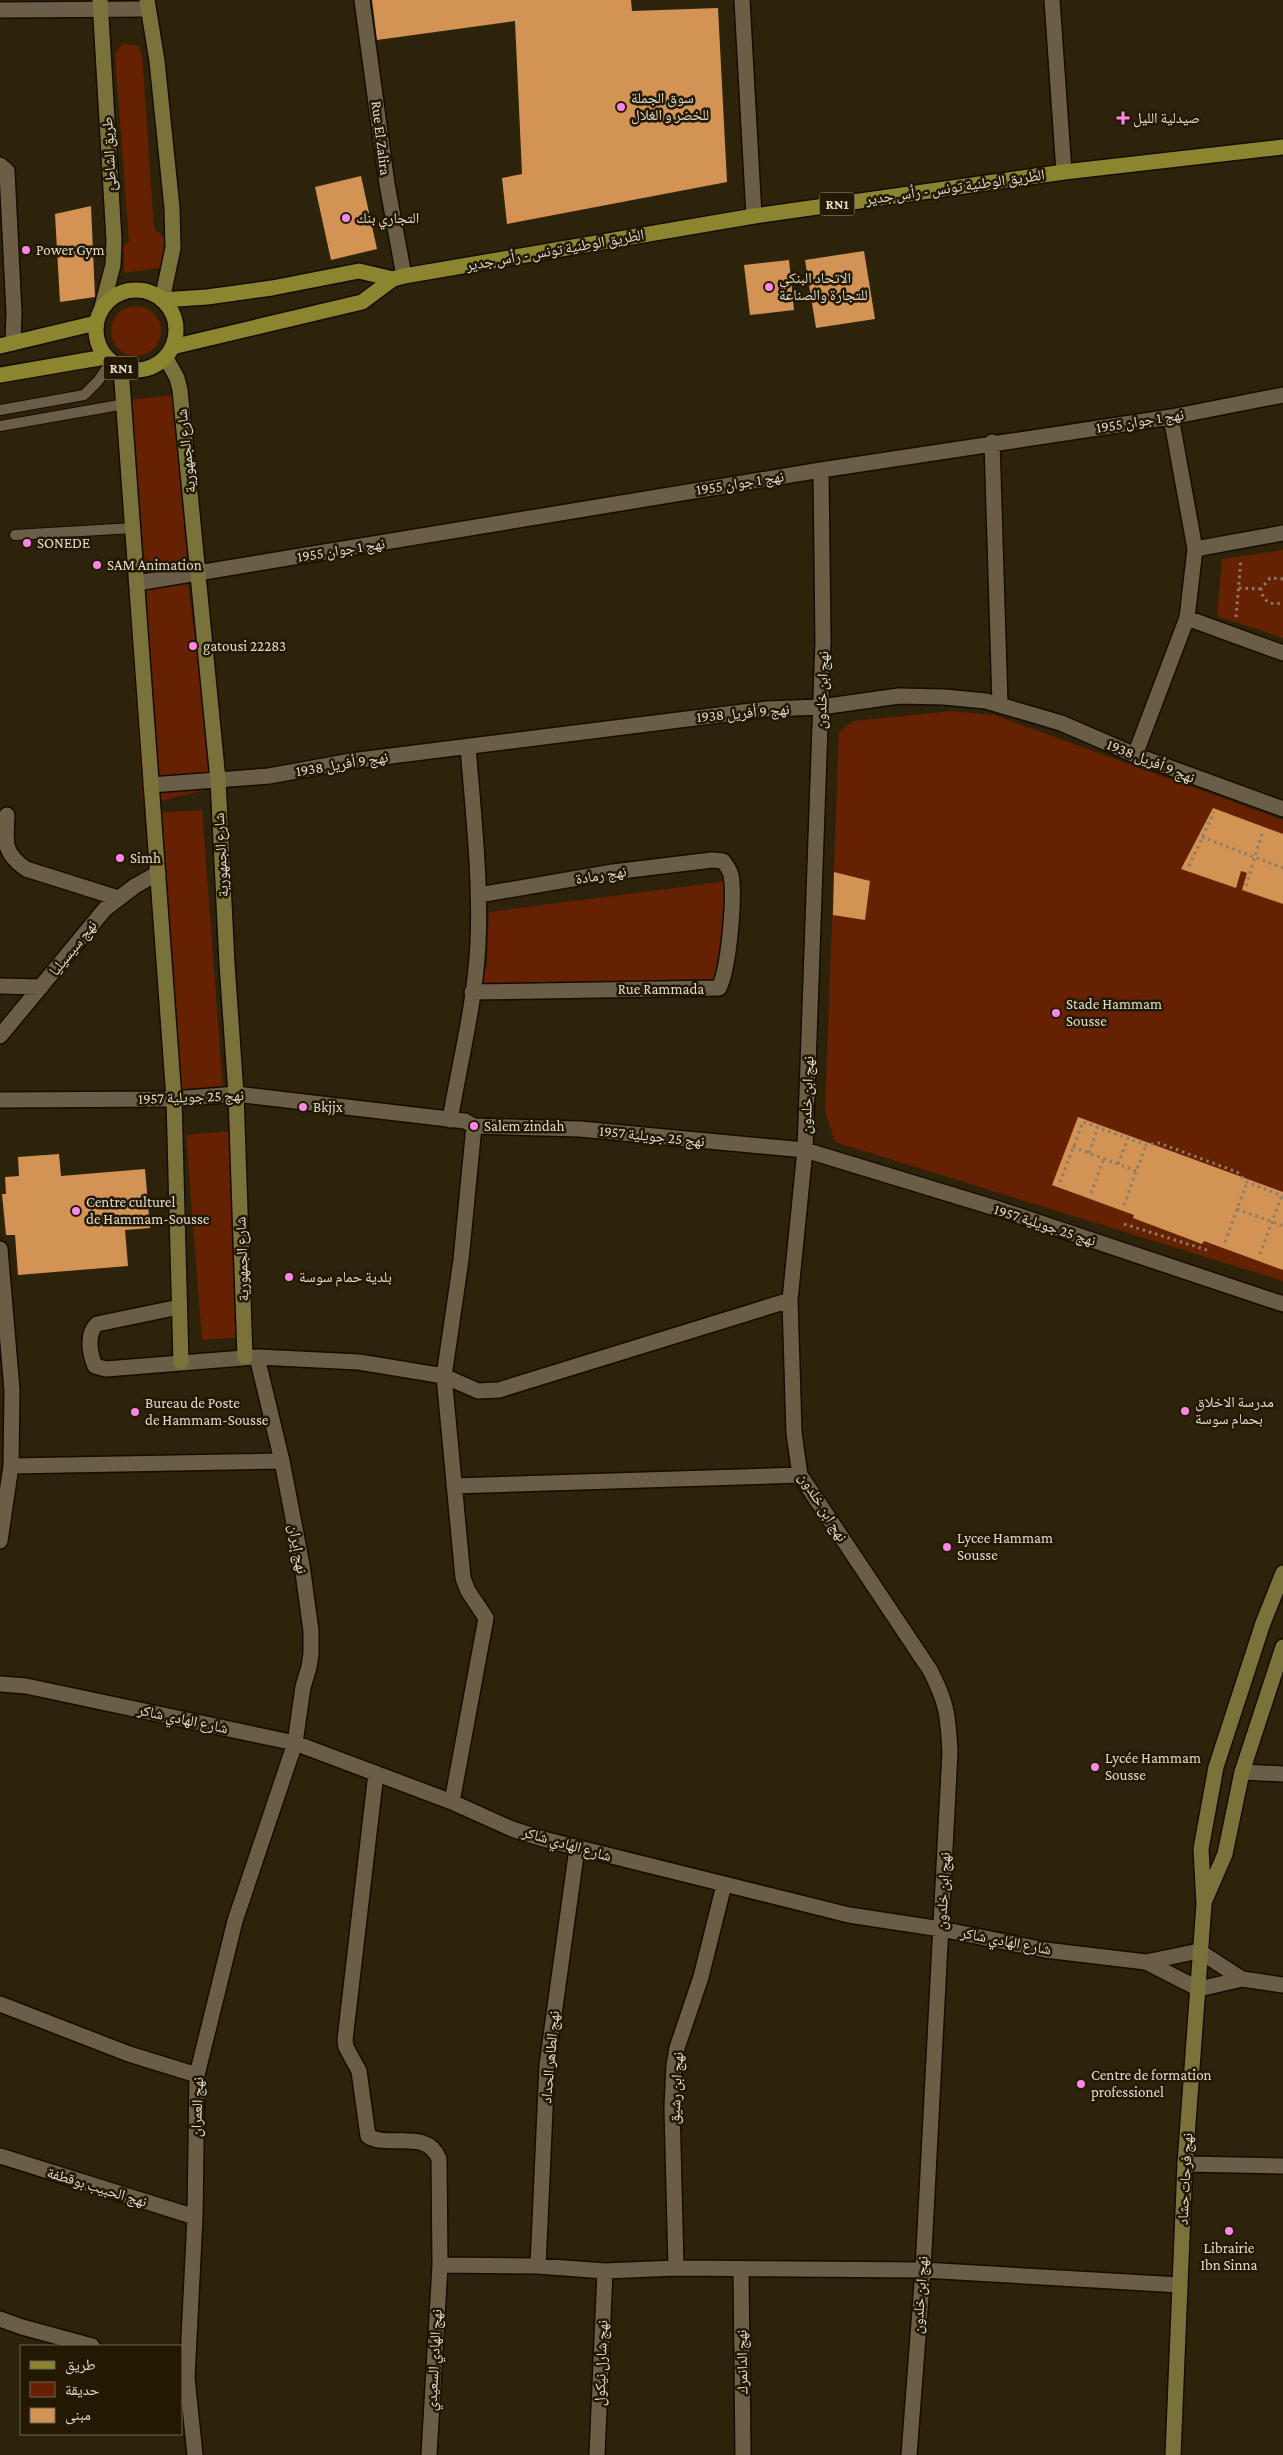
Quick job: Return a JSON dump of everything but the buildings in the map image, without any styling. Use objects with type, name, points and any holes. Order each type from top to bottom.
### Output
[{"type":"main road","name":"الطريق الوطنية تونس - رأس جدير","points":[[162,300],[207,297],[263,289],[359,271],[398,278],[754,216],[1064,172],[1283,147]]},
{"type":"main road","name":"الطريق الوطنية تونس - رأس جدير","points":[[169,352],[362,302],[398,278]]},
{"type":"main road","name":"RN1","points":[[162,300],[151,293],[138,290],[124,292],[112,298],[102,307],[96,323],[99,346],[112,362],[133,371],[145,370],[156,365],[169,352]]},
{"type":"main road","points":[[162,300],[170,310],[175,322],[176,335],[169,352]]},
{"type":"main road","points":[[7,345],[96,323]]},
{"type":"main road","name":"RN1","points":[[0,375],[112,362]]},
{"type":"street","name":"Rue El Zalira","points":[[362,0],[398,278]]},
{"type":"street","points":[[742,0],[754,216]]},
{"type":"street","points":[[1052,0],[1064,172]]},
{"type":"street","points":[[0,10],[100,5],[147,5],[157,62],[172,218],[173,248],[162,300]]},
{"type":"street","name":"طريق الشاطئ","points":[[100,5],[114,240],[113,265],[102,307]]},
{"type":"street","points":[[0,165],[8,171],[14,313],[7,345]]},
{"type":"street","name":"شارع الجمهورية","points":[[169,352],[180,390],[218,780],[227,964],[251,1357]]},
{"type":"street","points":[[112,362],[125,404],[174,1099],[181,1362]]},
{"type":"street","name":"نهج 1 جوان 1955","points":[[137,583],[992,442],[1171,417],[1283,395]]},
{"type":"street","points":[[1135,755],[1188,618],[1195,549],[1171,417]]},
{"type":"street","points":[[992,442],[1000,704]]},
{"type":"street","name":"نهج ابن خلدون","points":[[820,470],[823,641],[805,1150],[790,1300],[794,1433],[800,1475],[930,1670],[946,1703],[950,1752],[922,2270],[909,2455]]},
{"type":"street","points":[[1195,549],[1283,533]]},
{"type":"street","points":[[1188,618],[1283,653]]},
{"type":"street","name":"نهج 9 أفريل 1938","points":[[151,785],[269,776],[351,761],[468,746],[767,709],[821,707],[899,696],[944,697],[1000,704],[1061,723],[1135,755],[1283,809]]},
{"type":"street","points":[[450,1120],[472,992],[478,945],[479,895],[468,746]]},
{"type":"street","points":[[7,815],[6,849],[13,860],[26,869],[118,898]]},
{"type":"street","name":"نهج رمادة","points":[[479,895],[613,872],[712,860],[724,861]]},
{"type":"street","name":"Rue Rammada","points":[[472,992],[719,988],[723,980],[730,935],[732,882],[730,872],[724,861]]},
{"type":"street","name":"نهج سيسيليا","points":[[0,1036],[92,923],[118,898],[158,873]]},
{"type":"street","points":[[0,986],[41,987]]},
{"type":"street","name":"نهج 25 جويلية 1957","points":[[0,1100],[174,1099],[236,1094],[465,1121],[474,1126],[580,1129],[805,1150],[1002,1210],[1283,1304]]},
{"type":"street","points":[[452,1802],[486,1618],[468,1591],[463,1578],[444,1376],[461,1260],[474,1126]]},
{"type":"street","points":[[0,1249],[12,1390],[11,1466],[2,1512],[0,1541]]},
{"type":"street","points":[[179,1307],[97,1324],[92,1331],[90,1349],[95,1366],[98,1368],[251,1357],[359,1362],[444,1376],[478,1391],[499,1390],[790,1300]]},
{"type":"street","name":"نهج إيران","points":[[251,1357],[282,1461],[302,1565],[311,1632],[309,1667],[303,1687],[295,1743]]},
{"type":"street","points":[[11,1466],[282,1461]]},
{"type":"street","points":[[454,1486],[800,1475]]},
{"type":"street","points":[[1204,1904],[1201,1849],[1216,1767],[1263,1623],[1283,1573]]},
{"type":"street","points":[[1204,1904],[1225,1854],[1242,1772],[1283,1647]]},
{"type":"street","name":"شارع الهادي شاكر","points":[[0,1684],[26,1686],[295,1743],[452,1802],[512,1829],[577,1848],[849,1915],[941,1929],[1045,1950],[1146,1962],[1199,1951]]},
{"type":"street","name":"نهج العمران","points":[[195,2455],[184,2377],[195,2217],[197,2075],[235,1921],[295,1743]]},
{"type":"street","points":[[1242,1772],[1283,1774]]},
{"type":"street","name":"نهج الهادي السعيدي","points":[[376,1773],[346,2047],[359,2071],[368,2136],[383,2140],[418,2141],[426,2144],[437,2154],[440,2164],[440,2265],[429,2455]]},
{"type":"street","name":"نهج الطاهر الحداد","points":[[538,2266],[547,2065],[577,1848]]},
{"type":"street","name":"نهج ابن رشيق","points":[[676,2268],[672,2107],[674,2066],[677,2048],[701,1977],[724,1885]]},
{"type":"street","name":"نهج فرحات حشاد","points":[[1174,2455],[1185,2164],[1199,1989],[1199,1951],[1204,1904]]},
{"type":"street","points":[[1199,1951],[1242,1979]]},
{"type":"street","name":"شارع الهادي شاكر","points":[[1146,1962],[1199,1989]]},
{"type":"street","points":[[1199,1989],[1242,1979],[1283,1985]]},
{"type":"street","points":[[0,2004],[129,2054],[197,2075]]},
{"type":"street","name":"نهج الحبيب بوقطفة","points":[[0,2156],[195,2217]]},
{"type":"street","points":[[1185,2164],[1283,2166]]},
{"type":"street","points":[[440,2265],[538,2266],[605,2271],[676,2268],[922,2270],[1180,2285]]},
{"type":"street","name":"نهج الدانمرك","points":[[741,2269],[742,2455]]},
{"type":"street","name":"نهج شارل نيكول","points":[[597,2455],[605,2271]]},
{"type":"street","points":[[0,2319],[22,2328],[88,2345]]},
{"type":"lane","points":[[0,410],[84,395],[98,381],[112,362]]},
{"type":"lane","points":[[0,426],[125,404]]},
{"type":"lane","points":[[15,535],[133,528]]},
{"type":"path","points":[[1235,635],[1242,541]]},
{"type":"path","points":[[1283,579],[1270,578],[1262,589],[1263,597],[1270,603],[1278,604],[1283,602]]},
{"type":"path","points":[[1239,588],[1262,589]]},
{"type":"path","points":[[1188,866],[1214,812]]},
{"type":"path","points":[[1246,886],[1263,830]]},
{"type":"path","points":[[1202,837],[1283,868]]},
{"type":"path","points":[[1060,1182],[1083,1122],[1146,1145],[1159,1144],[1237,1172],[1247,1182],[1282,1195],[1260,1254]]},
{"type":"path","points":[[1089,1153],[1098,1127]]},
{"type":"path","points":[[1118,1164],[1128,1138]]},
{"type":"path","points":[[1124,1205],[1146,1145]]},
{"type":"path","points":[[1073,1147],[1136,1171]]},
{"type":"path","points":[[1091,1193],[1104,1158]]},
{"type":"path","points":[[1225,1242],[1247,1182]]},
{"type":"path","points":[[1237,1209],[1283,1226]]},
{"type":"path","points":[[1124,1224],[1210,1251]]},
{"type":"green space","points":[[123,43],[139,46],[142,55],[154,229],[166,239],[167,267],[124,273],[124,245],[129,242],[115,54]]},
{"type":"green space","points":[[136,306],[145,308],[156,317],[161,331],[159,340],[150,351],[136,356],[127,354],[116,345],[111,331],[113,322],[122,311]]},
{"type":"green space","points":[[173,395],[188,566],[145,570],[130,400]]},
{"type":"green space","points":[[1283,550],[1283,638],[1217,616],[1222,559]]},
{"type":"green space","points":[[188,584],[214,788],[143,805],[128,590]]},
{"type":"green space","name":"Stade Hammam Sousse","points":[[952,711],[994,715],[1283,820],[1283,1281],[835,1142],[825,1111],[839,732],[853,721]]},
{"type":"green space","points":[[202,810],[223,1089],[181,1090],[159,813]]},
{"type":"green space","points":[[736,880],[730,980],[478,984],[487,966],[489,912]]},
{"type":"green space","points":[[229,1131],[243,1337],[202,1340],[186,1135]]},
{"type":"place","name":"سوق الجملة للخضر و الغلال","points":[[621,107]]},
{"type":"place","name":"صيدلية الليل","points":[[1123,118]]},
{"type":"place","name":"التجاري بنك","points":[[346,218]]},
{"type":"place","name":"Power Gym","points":[[26,250]]},
{"type":"place","name":"الاتحاد البنكي للتجارة والصناعة","points":[[769,287]]},
{"type":"place","name":"SONEDE","points":[[27,543]]},
{"type":"place","name":"SAM Animation","points":[[97,565]]},
{"type":"place","name":"gatousi 22283","points":[[193,646]]},
{"type":"place","name":"Simh","points":[[120,858]]},
{"type":"place","name":"Stade Hammam Sousse","points":[[1056,1013]]},
{"type":"place","name":"Bkjjx","points":[[303,1107]]},
{"type":"place","name":"Salem zindah","points":[[474,1126]]},
{"type":"place","name":"Centre culturel de Hammam-Sousse","points":[[76,1211]]},
{"type":"place","name":"بلدية حمام سوسة","points":[[289,1277]]},
{"type":"place","name":"مدرسة الاخلاق بحمام سوسة","points":[[1185,1411]]},
{"type":"place","name":"Bureau de Poste de Hammam-Sousse","points":[[135,1412]]},
{"type":"place","name":"Lycee Hammam Sousse","points":[[947,1547]]},
{"type":"place","name":"Lycée Hammam Sousse","points":[[1095,1767]]},
{"type":"place","name":"Centre de formation professionel","points":[[1081,2084]]},
{"type":"place","name":"Librairie Ibn Sinna","points":[[1229,2231]]}]
